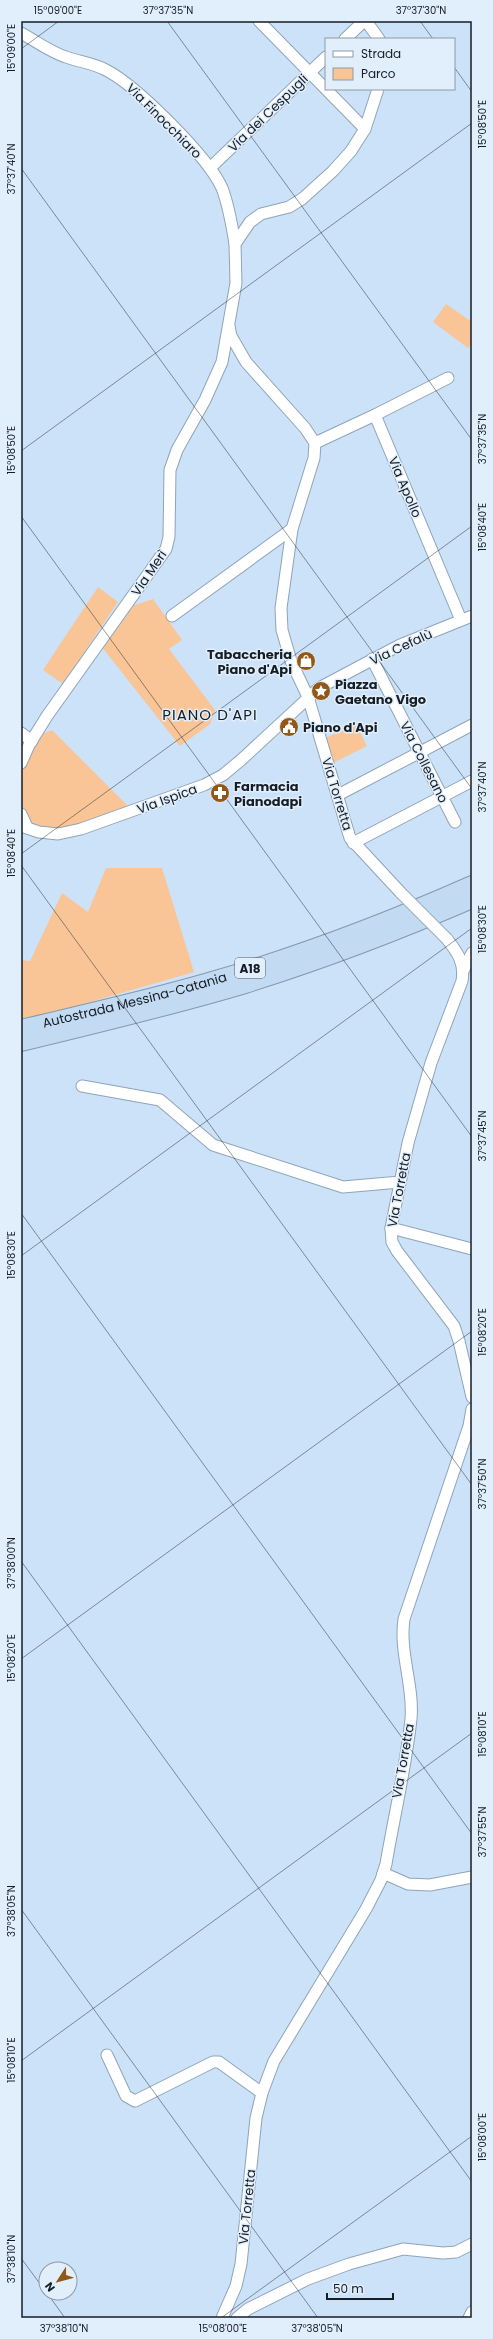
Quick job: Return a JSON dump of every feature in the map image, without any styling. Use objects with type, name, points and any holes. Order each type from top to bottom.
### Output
[{"type":"highway","name":"Autostrada Messina-Catania","points":[[21,1028],[208,982],[268,963],[348,935],[472,884]]},
{"type":"highway","name":"Autostrada Messina-Catania","points":[[21,1043],[246,985],[393,934],[472,900]]},
{"type":"street","points":[[259,21],[365,130]]},
{"type":"street","points":[[346,38],[365,21],[378,38]]},
{"type":"street","name":"Via Finocchiaro","points":[[21,32],[52,52],[92,63],[122,79],[137,92],[210,168],[222,188],[230,213],[235,244],[236,283],[228,323]]},
{"type":"street","name":"Via dei Cespugli","points":[[210,168],[325,59]]},
{"type":"street","points":[[235,244],[242,231],[260,214],[289,207],[302,199],[347,156],[365,130],[378,90]]},
{"type":"street","points":[[228,323],[232,336],[246,362],[305,428],[315,443],[448,378]]},
{"type":"street","name":"Via Merì","points":[[21,763],[32,741],[166,549],[169,537],[170,470],[177,450],[205,400],[222,362],[228,323]]},
{"type":"street","points":[[222,362],[231,356],[237,356],[246,362]]},
{"type":"street","name":"Via Apollo","points":[[375,415],[461,620]]},
{"type":"street","name":"Via Torretta","points":[[315,443],[314,458],[292,529],[281,608],[282,630],[292,661],[308,697],[353,843],[447,940],[459,954],[464,969]]},
{"type":"street","points":[[172,616],[292,529]]},
{"type":"street","name":"Via Cefalù","points":[[308,697],[331,681],[400,645],[472,616]]},
{"type":"street","name":"Via Collesano","points":[[372,659],[455,822]]},
{"type":"street","name":"Via Ispica","points":[[24,827],[39,832],[58,834],[81,829],[204,785],[223,775],[241,760],[308,697]]},
{"type":"street","points":[[338,795],[472,725]]},
{"type":"street","points":[[21,733],[32,741]]},
{"type":"street","points":[[353,843],[472,781]]},
{"type":"street","points":[[21,814],[24,827]]},
{"type":"street","name":"Via Torretta","points":[[472,953],[464,969],[462,981],[431,1063],[408,1143],[391,1228],[392,1242],[397,1251],[454,1326],[472,1397]]},
{"type":"street","points":[[82,1086],[160,1100],[213,1145],[342,1187],[400,1182]]},
{"type":"street","points":[[391,1228],[472,1249]]},
{"type":"street","name":"Via Torretta","points":[[222,2318],[236,2286],[242,2264],[256,2118],[262,2093],[274,2061],[366,1909],[383,1873],[411,1718],[411,1693],[402,1649],[404,1619],[469,1426],[472,1409]]},
{"type":"street","points":[[383,1873],[408,1884],[430,1885],[472,1877]]},
{"type":"street","points":[[107,2055],[126,2096],[135,2101],[213,2062],[219,2062],[262,2093]]},
{"type":"street","points":[[237,2318],[248,2309],[308,2279],[356,2261],[403,2249],[443,2253],[456,2252],[472,2244]]},
{"type":"street","points":[[469,2318],[472,2312]]},
{"type":"green space","points":[[446,304],[472,322],[472,343],[468,348],[433,322]]},
{"type":"green space","points":[[98,587],[118,602],[63,684],[43,670]]},
{"type":"green space","points":[[153,599],[182,640],[169,649],[215,710],[210,724],[180,746],[101,646],[129,607]]},
{"type":"green space","points":[[356,725],[367,746],[333,763],[325,738]]},
{"type":"green space","points":[[52,730],[131,809],[66,829],[40,828],[30,823],[24,814],[21,798],[22,767],[40,735]]},
{"type":"green space","points":[[106,868],[162,868],[194,972],[21,1022],[21,960],[30,961],[62,893],[88,912]]},
{"type":"place","name":"Tabaccheria Piano d'Api","points":[[306,661]]},
{"type":"place","name":"Piazza Gaetano Vigo","points":[[321,691]]},
{"type":"place","name":"Piano d'Api","points":[[289,727]]},
{"type":"place","name":"Farmacia Pianodapi","points":[[220,793]]},
{"type":"district","name":"PIANO D'API","points":[[210,714]]}]
